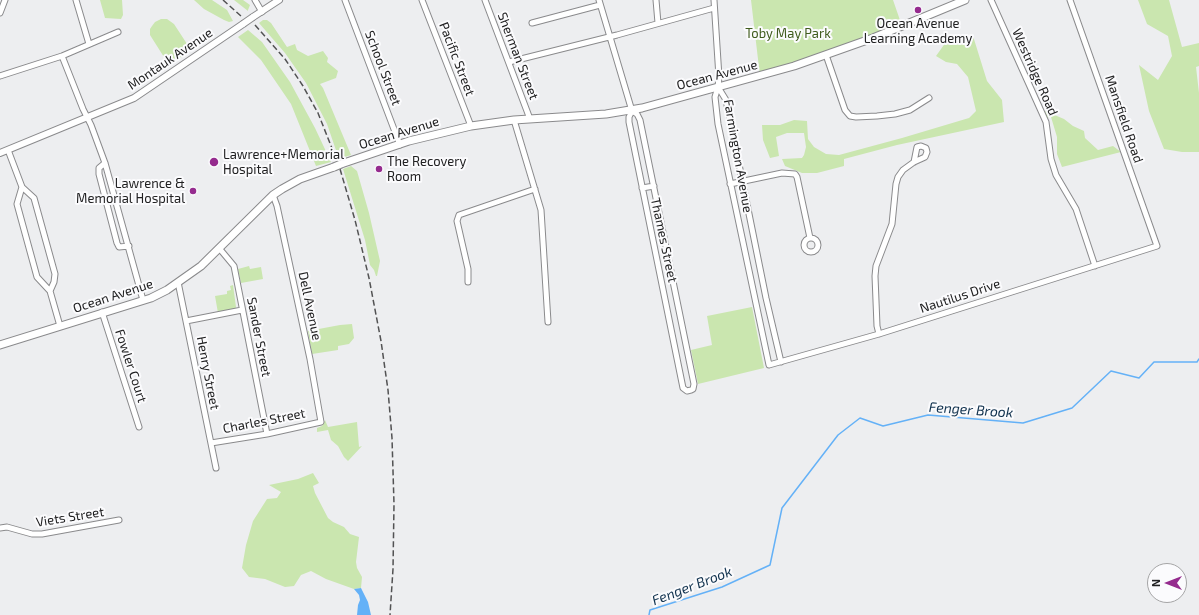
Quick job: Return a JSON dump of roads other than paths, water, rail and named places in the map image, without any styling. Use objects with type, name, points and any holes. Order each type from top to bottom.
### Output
[{"type":"main road","name":"Ocean Avenue","points":[[0,345],[157,295],[201,266],[273,195],[285,186],[337,166],[400,145],[471,126],[514,120],[606,114],[632,110],[781,70],[826,55],[965,0]]},
{"type":"street","points":[[0,13],[5,0]]},
{"type":"street","points":[[76,0],[89,44]]},
{"type":"street","points":[[255,0],[262,12]]},
{"type":"street","name":"Montauk Avenue","points":[[0,153],[134,98],[279,0]]},
{"type":"street","name":"School Street","points":[[345,0],[400,145]]},
{"type":"street","name":"Pacific Street","points":[[422,0],[471,126]]},
{"type":"street","name":"Sherman Street","points":[[485,0],[530,119]]},
{"type":"street","points":[[656,0],[658,23]]},
{"type":"street","points":[[714,0],[719,77],[718,87]]},
{"type":"street","name":"Westridge Road","points":[[991,0],[1046,122],[1051,159],[1056,175],[1076,209],[1095,266]]},
{"type":"street","name":"Mansfield Road","points":[[1070,0],[1157,246]]},
{"type":"street","points":[[532,23],[600,2]]},
{"type":"street","name":"Thames Street","points":[[600,2],[632,110],[637,114],[640,120],[694,384],[693,389],[687,391],[683,388],[629,122],[629,117],[632,110]]},
{"type":"street","points":[[509,62],[714,8]]},
{"type":"street","points":[[0,76],[62,56],[118,32]]},
{"type":"street","points":[[826,55],[846,110],[850,116],[856,117],[895,114],[910,110],[928,98]]},
{"type":"street","points":[[62,56],[105,163],[143,300]]},
{"type":"street","name":"Farmington Avenue","points":[[718,87],[726,100],[766,298],[781,362]]},
{"type":"street","name":"Farmington Avenue","points":[[718,87],[715,97],[716,110],[730,184],[769,365]]},
{"type":"street","points":[[514,120],[541,210],[548,322]]},
{"type":"street","points":[[8,150],[22,187],[34,198],[55,274],[54,282],[50,291]]},
{"type":"street","points":[[879,334],[877,326],[875,291],[876,266],[892,224],[898,177],[903,170],[914,162]]},
{"type":"street","points":[[105,163],[99,168],[99,174],[119,247],[129,246]]},
{"type":"street","points":[[730,184],[782,173],[795,174],[810,238]]},
{"type":"street","name":"Thames Street","points":[[642,188],[654,186]]},
{"type":"street","points":[[22,187],[17,204],[37,276],[50,291],[60,326]]},
{"type":"street","points":[[468,282],[468,269],[457,221],[458,216],[463,212],[535,189]]},
{"type":"street","name":"Dell Avenue","points":[[273,195],[277,206],[310,359],[321,422]]},
{"type":"street","name":"Nautilus Drive","points":[[769,365],[879,334],[1157,246]]},
{"type":"street","name":"Sander Street","points":[[219,248],[234,266],[267,434]]},
{"type":"street","name":"Henry Street","points":[[178,282],[216,468]]},
{"type":"street","name":"Thames Street","points":[[665,295],[676,293]]},
{"type":"street","points":[[186,321],[242,310]]},
{"type":"street","name":"Fowler Court","points":[[102,312],[139,427]]},
{"type":"street","name":"Charles Street","points":[[211,443],[267,434],[321,422]]},
{"type":"street","name":"Viets Street","points":[[0,528],[8,527],[32,534],[42,534],[119,520]]},
{"type":"water","points":[[361,588],[368,602],[371,615],[357,615],[360,600],[359,595],[354,589]]},
{"type":"waterway","name":"Fenger Brook","points":[[649,615],[650,610],[722,587],[770,565],[782,508],[838,435],[860,418],[883,426],[928,415],[1023,423],[1072,408],[1111,371],[1139,378],[1154,362],[1197,362],[1199,359]]},
{"type":"railway","points":[[223,0],[241,16]]},
{"type":"railway","points":[[255,25],[285,59],[303,86],[318,113],[337,161]]},
{"type":"railway","points":[[340,169],[355,220],[369,278],[381,341],[388,390],[392,438],[394,504],[393,569],[390,615]]},
{"type":"place","name":"Ocean Avenue Learning Academy","points":[[918,10]]},
{"type":"place","name":"Lawrence+Memorial Hospital","points":[[214,162]]},
{"type":"place","name":"The Recovery Room","points":[[379,169]]},
{"type":"place","name":"Lawrence & Memorial Hospital","points":[[193,191]]},
{"type":"park label","name":"Toby May Park","points":[[788,34]]}]
